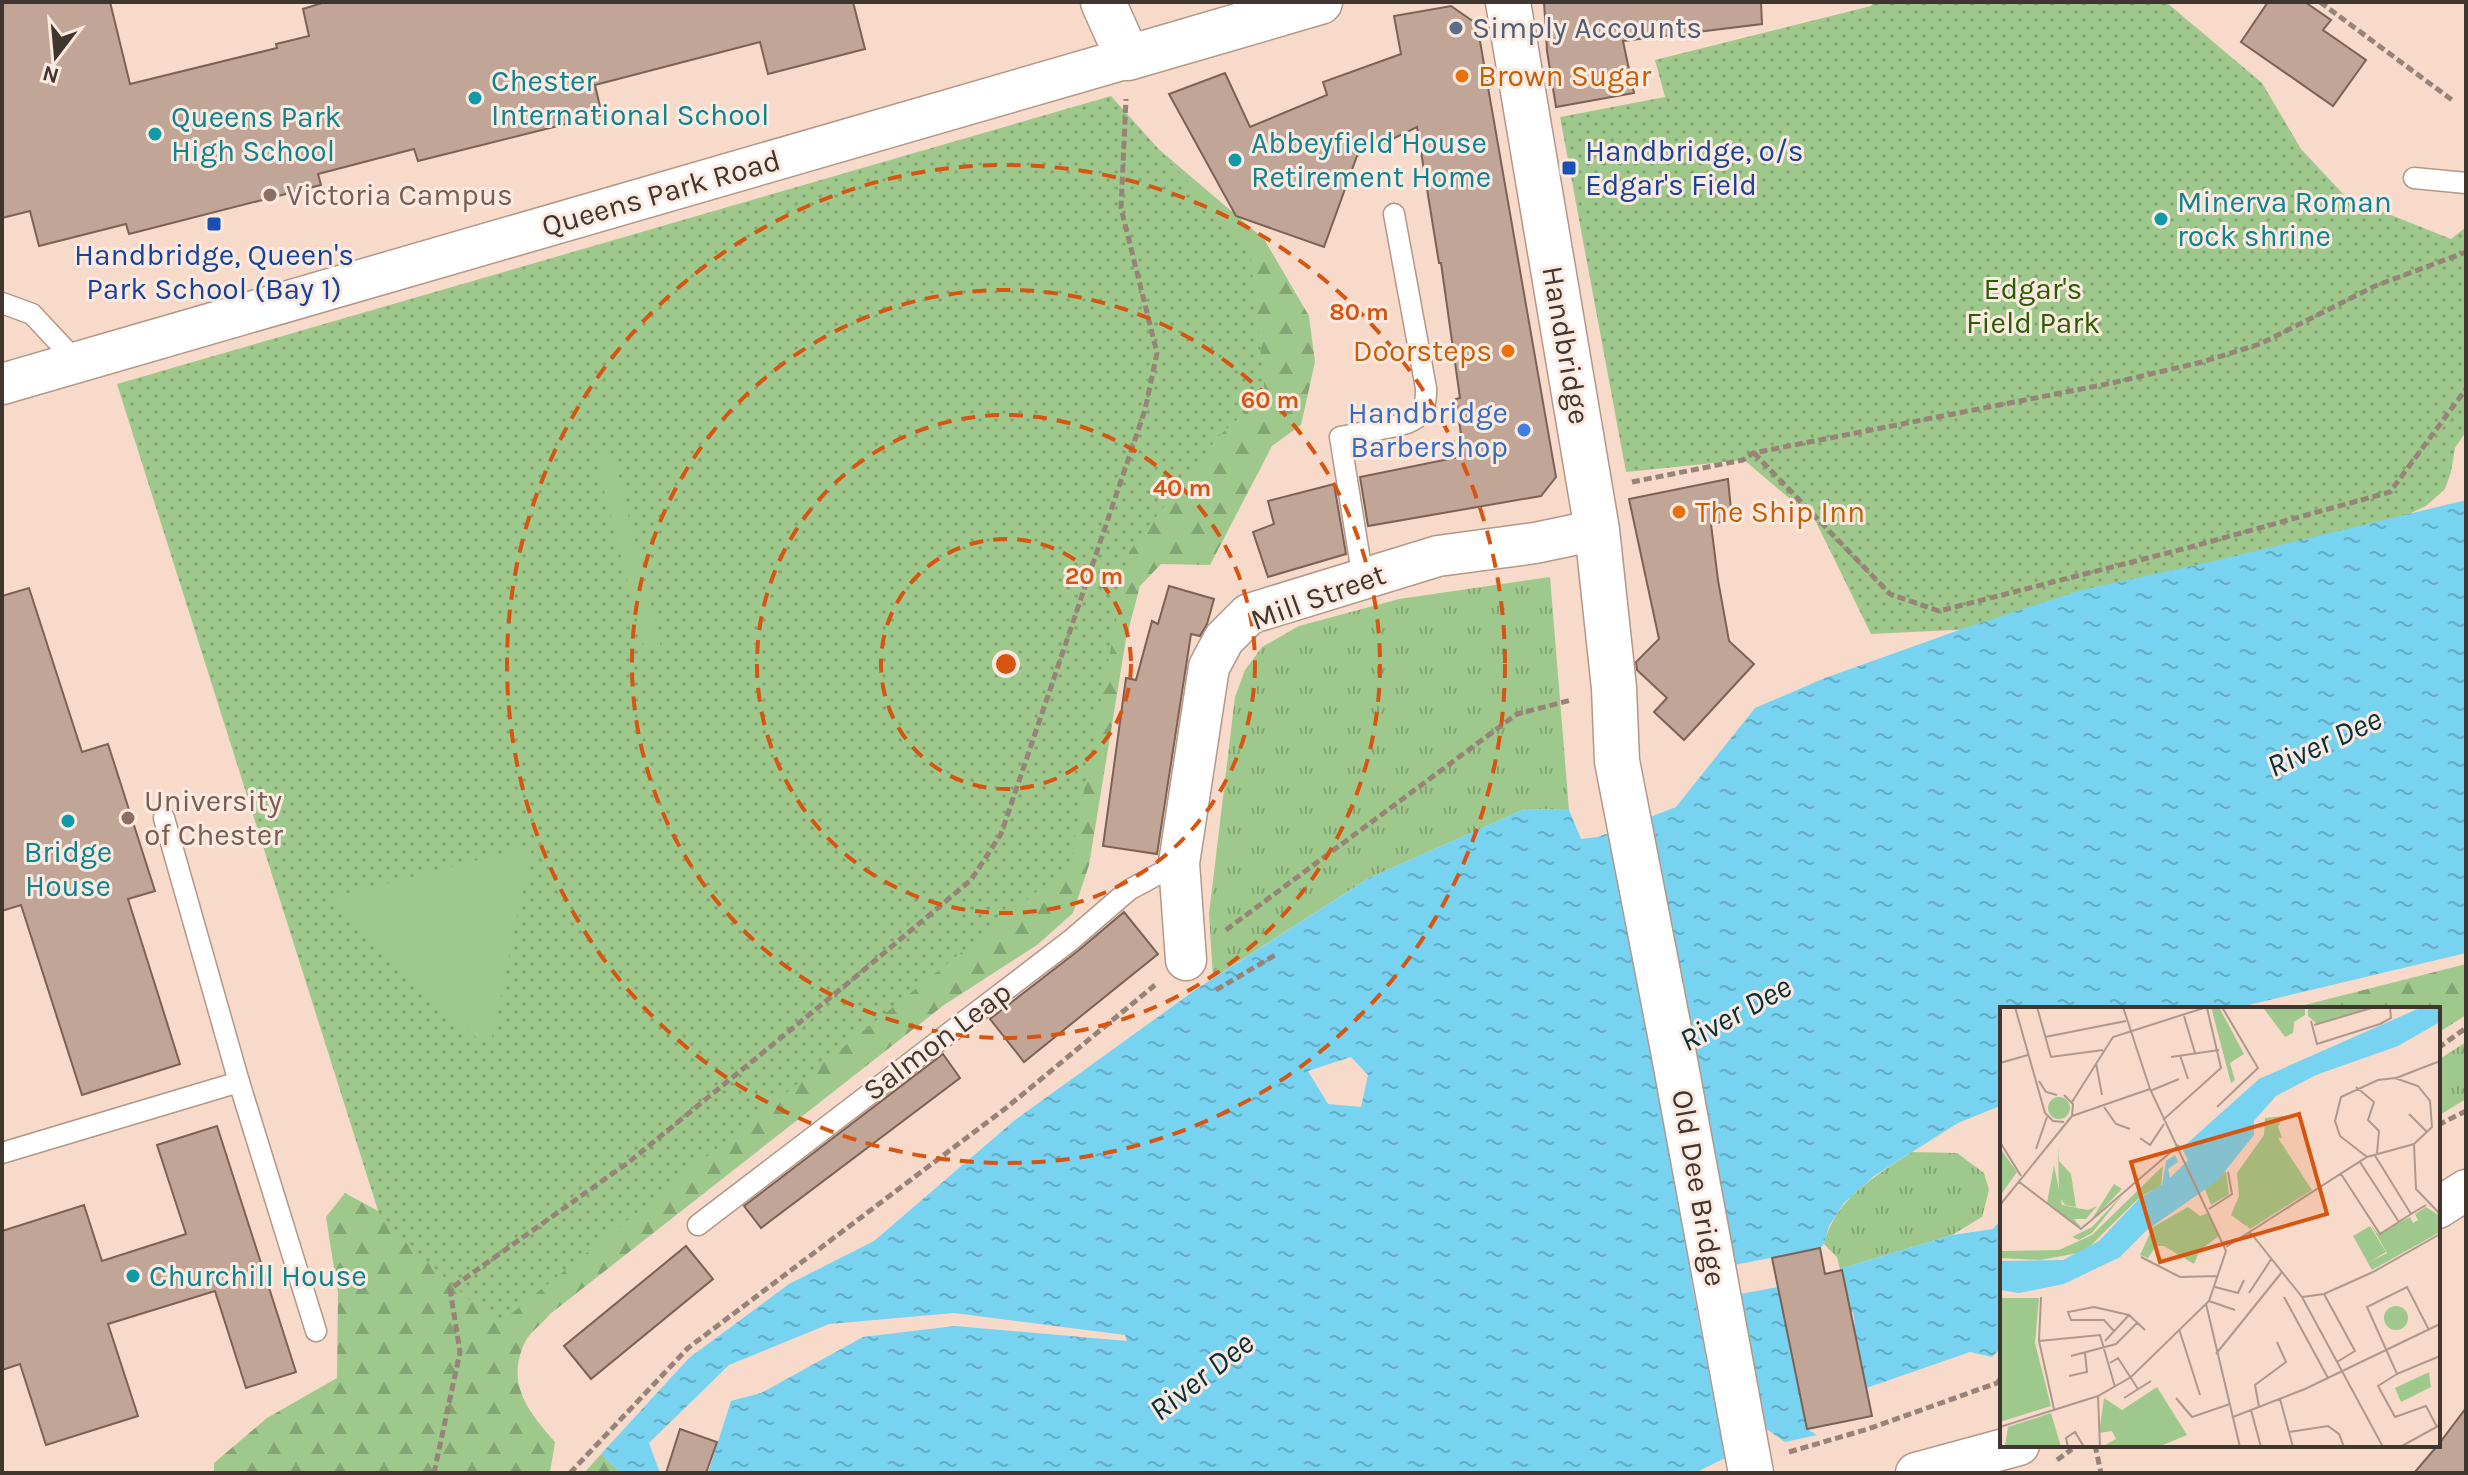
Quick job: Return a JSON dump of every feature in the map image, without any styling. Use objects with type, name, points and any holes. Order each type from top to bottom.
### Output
[{"type":"street","points":[[1103,2],[1128,58]]},
{"type":"street","name":"Queens Park Road","points":[[2,384],[1320,2]]},
{"type":"street","name":"Handbridge","points":[[1508,2],[1594,510],[1614,688]]},
{"type":"street","name":"Mill Street","points":[[1186,960],[1179,863],[1209,667],[1224,639],[1249,614],[1438,556],[1535,543],[1594,510]]},
{"type":"street","name":"Old Dee Bridge","points":[[1614,688],[1617,761],[1749,1463]]},
{"type":"street","points":[[2440,1207],[2466,1190]]},
{"type":"street","points":[[1916,1473],[2012,1447]]},
{"type":"lane","points":[[2414,178],[2466,183]]},
{"type":"lane","points":[[1363,579],[1340,437],[1408,424],[1419,417],[1426,404],[1426,388],[1394,214]]},
{"type":"lane","points":[[2,303],[32,314],[77,362]]},
{"type":"lane","points":[[164,818],[239,1082],[316,1331]]},
{"type":"lane","name":"Salmon Leap","points":[[698,1225],[1071,940],[1129,890],[1179,863]]},
{"type":"lane","points":[[2,1153],[239,1082]]},
{"type":"path","points":[[2320,2],[2452,100]]},
{"type":"path","points":[[434,1473],[460,1352],[450,1289],[629,1162],[859,974],[971,880],[1001,834],[1145,410],[1157,353],[1121,208],[1128,58]]},
{"type":"path","points":[[1594,510],[1743,460],[1753,453],[2112,383],[2202,362],[2260,344],[2375,286],[2466,252]]},
{"type":"path","points":[[1753,453],[1890,594],[1939,611],[2390,492],[2466,389]]},
{"type":"path","points":[[570,1473],[688,1348],[1006,1108],[1186,960],[1517,714],[1614,688]]},
{"type":"path","points":[[2440,1047],[2466,1028]]},
{"type":"path","points":[[2440,1124],[2466,1111]]},
{"type":"path","points":[[1749,1463],[1868,1429],[2000,1381]]},
{"type":"path","points":[[2096,1447],[2101,1473]]},
{"type":"green space","name":"Edgar's Field Park","points":[[1874,2],[2166,2],[2262,83],[2301,149],[2346,197],[2451,239],[2466,227],[2466,432],[2455,448],[2445,489],[2426,506],[2396,520],[1974,629],[1871,634],[1815,520],[1744,460],[1626,472],[1560,117],[1665,97],[1655,60],[1871,6]]},
{"type":"green space","points":[[1111,96],[1250,251],[1265,394],[1219,436],[1129,552],[1070,865],[497,1325],[381,1220],[117,384]]},
{"type":"green space","points":[[1155,146],[1264,239],[1309,316],[1315,362],[1301,425],[1272,446],[1210,565],[1161,564],[1140,586],[1126,639],[1089,865],[1073,913],[1037,945],[944,1005],[550,1314],[533,1331],[519,1357],[519,1384],[529,1408],[555,1442],[550,1473],[214,1473],[214,1463],[267,1418],[337,1378],[338,1293],[326,1217],[345,1193],[378,1211]]},
{"type":"green space","points":[[613,454],[661,647],[645,651],[596,458]]},
{"type":"green space","points":[[1550,577],[1569,810],[1525,809],[1369,878],[1213,978],[1209,914],[1235,697],[1245,670],[1262,647],[1299,626],[1399,599]]},
{"type":"green space","points":[[532,846],[492,1038],[480,1041],[326,899]]},
{"type":"green space","points":[[2466,964],[2466,1015],[2440,1032],[2440,1007],[2297,1007]]},
{"type":"green space","points":[[2466,1042],[2466,1099],[2440,1115],[2440,1059]]},
{"type":"green space","points":[[1912,1152],[1957,1153],[1984,1173],[1989,1190],[1982,1217],[1952,1235],[1840,1269],[1837,1257],[1824,1244],[1837,1214],[1858,1190]]},
{"type":"green space","points":[[601,1454],[621,1473],[584,1473]]},
{"type":"water","name":"River Dee","points":[[2466,500],[2466,953],[2240,1007],[2000,1007],[2000,1106],[1958,1123],[1874,1176],[1844,1203],[1829,1226],[1820,1248],[1729,1266],[1691,1279],[1725,1458],[1695,1473],[708,1473],[731,1401],[761,1393],[863,1337],[955,1326],[1127,1341],[1125,1335],[954,1313],[829,1324],[729,1365],[649,1443],[660,1473],[621,1473],[601,1454],[689,1358],[789,1284],[874,1241],[1015,1120],[1198,988],[1369,878],[1525,809],[1569,810],[1581,839],[1598,837],[1676,807],[1755,708],[1825,678],[2082,590]],"holes":[[[1351,1057],[1368,1075],[1361,1107],[1328,1104],[1308,1071]]]},
{"type":"water","points":[[2000,1220],[2000,1349],[1992,1357],[1970,1352],[1849,1394],[1862,1364],[1859,1354],[1843,1358],[1837,1328],[1855,1324],[1853,1312],[1835,1315],[1844,1280],[1840,1269],[1952,1235],[1993,1229]]},
{"type":"water","points":[[1778,1287],[1807,1429],[1817,1435],[1785,1442],[1765,1428],[1735,1295]]},
{"type":"building","points":[[2,2],[110,2],[130,84],[277,48],[276,44],[309,36],[303,9],[325,2],[853,2],[865,49],[768,74],[760,42],[595,85],[602,115],[418,161],[414,149],[318,174],[321,185],[129,234],[126,224],[39,246],[30,211],[2,218]]},
{"type":"building","points":[[1544,2],[1761,2],[1762,24],[1623,41],[1634,93],[1556,107],[1547,51]]},
{"type":"building","points":[[2268,2],[2305,2],[2331,20],[2323,30],[2366,60],[2333,106],[2241,42]]},
{"type":"building","points":[[1451,6],[1477,24],[1556,477],[1541,496],[1368,526],[1360,477],[1464,456],[1456,399],[1460,398],[1441,263],[1417,127],[1357,156],[1324,247],[1236,216],[1169,94],[1225,73],[1250,127],[1327,95],[1323,82],[1401,54],[1394,16]]},
{"type":"building","points":[[1728,479],[1732,520],[1711,524],[1718,580],[1729,641],[1754,664],[1684,740],[1654,712],[1667,698],[1637,670],[1636,662],[1659,639],[1629,499]]},
{"type":"building","points":[[1334,484],[1346,554],[1268,577],[1253,532],[1274,524],[1268,501]]},
{"type":"building","points":[[1169,586],[1214,599],[1200,636],[1191,634],[1157,854],[1103,846],[1126,678],[1136,680],[1152,621],[1158,624]]},
{"type":"building","name":"Bridge House","points":[[29,588],[82,752],[108,744],[155,891],[128,899],[180,1064],[82,1095],[21,905],[2,911],[2,596]]},
{"type":"building","points":[[1124,912],[1158,954],[1024,1062],[990,1019]]},
{"type":"building","points":[[943,1054],[960,1078],[761,1228],[744,1206]]},
{"type":"building","name":"Churchill House","points":[[217,1126],[296,1372],[246,1388],[215,1291],[108,1324],[138,1416],[46,1445],[20,1364],[2,1370],[2,1231],[84,1205],[102,1261],[186,1234],[157,1145]]},
{"type":"building","points":[[686,1246],[713,1279],[591,1379],[564,1346]]},
{"type":"building","points":[[1820,1248],[1825,1274],[1842,1270],[1872,1416],[1807,1429],[1772,1258]]},
{"type":"building","points":[[2466,1408],[2466,1473],[2414,1473],[2436,1447],[2440,1447],[2440,1442]]},
{"type":"building","points":[[680,1429],[717,1442],[706,1473],[666,1473]]},
{"type":"place","name":"Simply Accounts","points":[[1456,28]]},
{"type":"place","name":"Brown Sugar","points":[[1462,76]]},
{"type":"place","name":"Chester International School","points":[[475,98]]},
{"type":"place","name":"Queens Park High School","points":[[155,134]]},
{"type":"place","name":"Abbeyfield House Retirement Home","points":[[1235,160]]},
{"type":"place","name":"Handbridge, o/s Edgar's Field","points":[[1569,168]]},
{"type":"place","name":"Victoria Campus","points":[[270,195]]},
{"type":"place","name":"Minerva Roman rock shrine","points":[[2161,219]]},
{"type":"place","name":"Handbridge, Queen's Park School (Bay 1)","points":[[214,224]]},
{"type":"place","name":"Doorsteps","points":[[1508,351]]},
{"type":"place","name":"Handbridge Barbershop","points":[[1524,430]]},
{"type":"place","name":"The Ship Inn","points":[[1679,512]]},
{"type":"place","name":"University of Chester","points":[[128,818]]},
{"type":"place","name":"Bridge House","points":[[68,821]]},
{"type":"place","name":"Churchill House","points":[[133,1276]]}]
